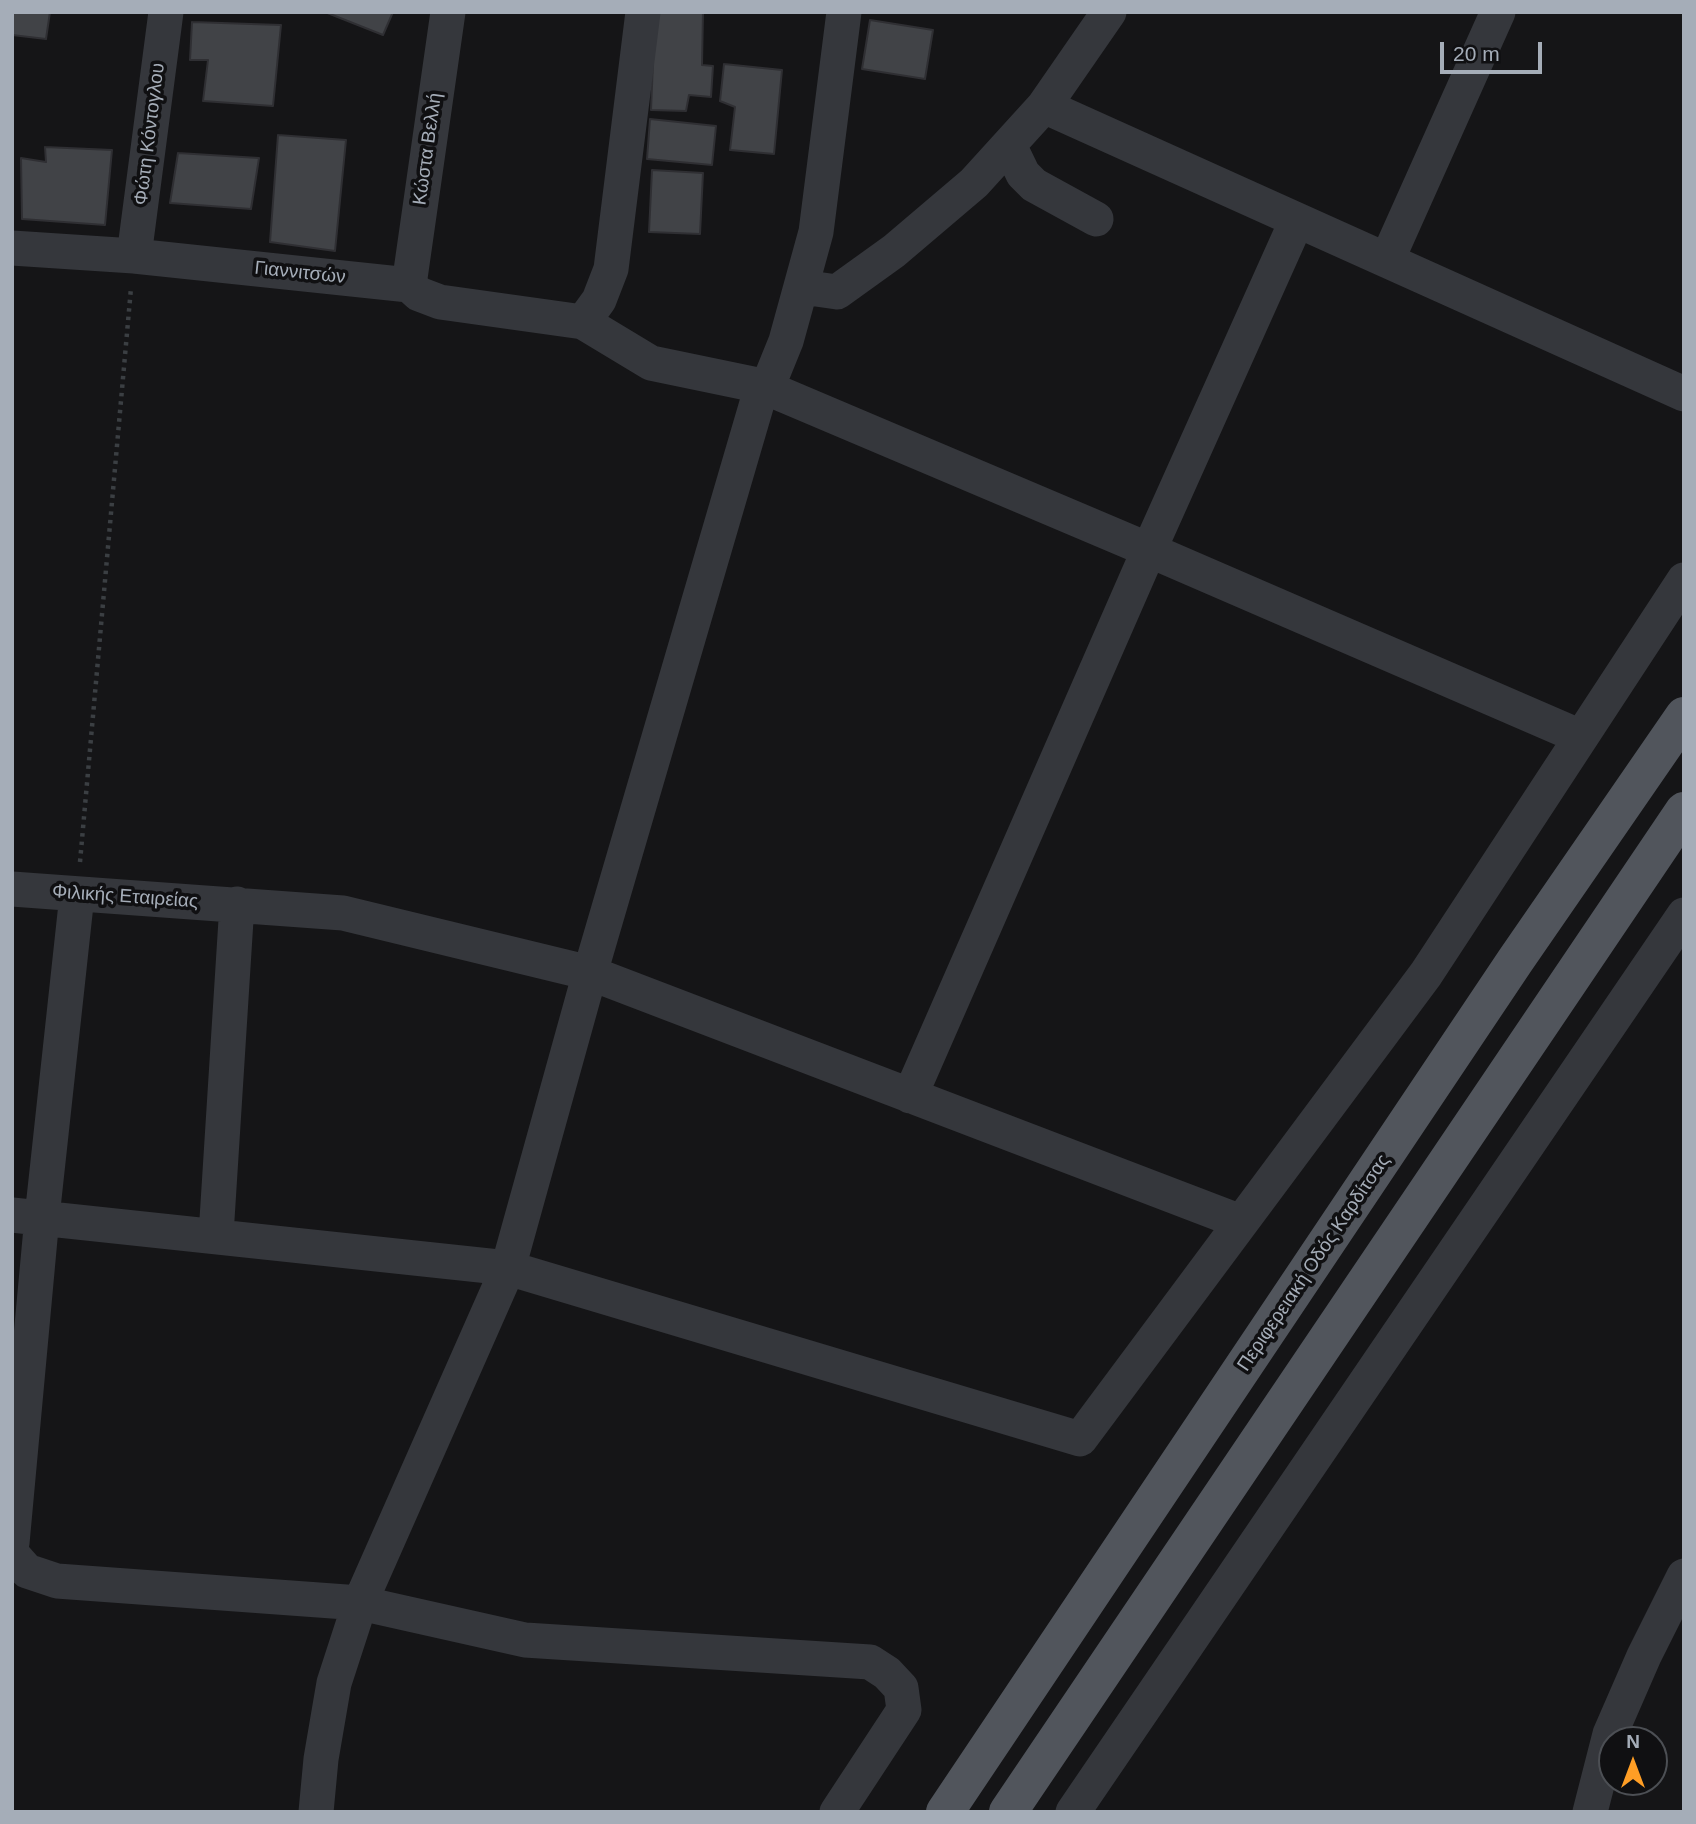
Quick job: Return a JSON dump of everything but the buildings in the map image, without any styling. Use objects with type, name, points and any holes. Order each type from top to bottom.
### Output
[{"type":"main road","name":"Περιφερειακή Οδός Καρδίτσας","points":[[945,1812],[1515,961],[1684,716]]},
{"type":"main road","points":[[1009,1812],[1684,811]]},
{"type":"street","name":"Φώτη Κόντογλου","points":[[134,256],[166,12]]},
{"type":"street","name":"Κώστα Βελλή","points":[[409,285],[448,12]]},
{"type":"street","points":[[643,12],[611,270],[599,300],[583,323],[651,363],[762,386],[1581,737]]},
{"type":"street","points":[[316,1812],[321,1759],[334,1682],[360,1603],[508,1268],[590,973],[762,386],[771,378],[802,287],[823,188],[844,12]]},
{"type":"street","points":[[802,287],[837,292],[940,214],[1044,106],[1109,12]]},
{"type":"street","points":[[1387,260],[1497,12]]},
{"type":"street","points":[[1044,106],[1684,394]]},
{"type":"street","points":[[1009,145],[1023,174],[1034,185],[1096,219]]},
{"type":"street","points":[[910,1096],[1297,220]]},
{"type":"street","name":"Γιαννιτσών","points":[[12,248],[134,256],[409,285],[419,294],[440,302],[583,323]]},
{"type":"street","points":[[27,1216],[508,1268],[1080,1439],[1426,974],[1684,580]]},
{"type":"street","name":"Φιλικής Εταιρείας","points":[[12,889],[343,913],[590,973],[1241,1222]]},
{"type":"street","points":[[12,1543],[27,1216],[77,895]]},
{"type":"street","points":[[216,1235],[237,904]]},
{"type":"street","points":[[1073,1812],[1684,915]]},
{"type":"street","points":[[12,1554],[27,1571],[57,1581],[360,1603],[525,1640],[870,1662],[887,1673],[901,1688],[904,1710],[837,1812]]},
{"type":"street","points":[[1590,1812],[1610,1734],[1644,1656],[1684,1576]]},
{"type":"path","points":[[77,895],[134,256]]}]
